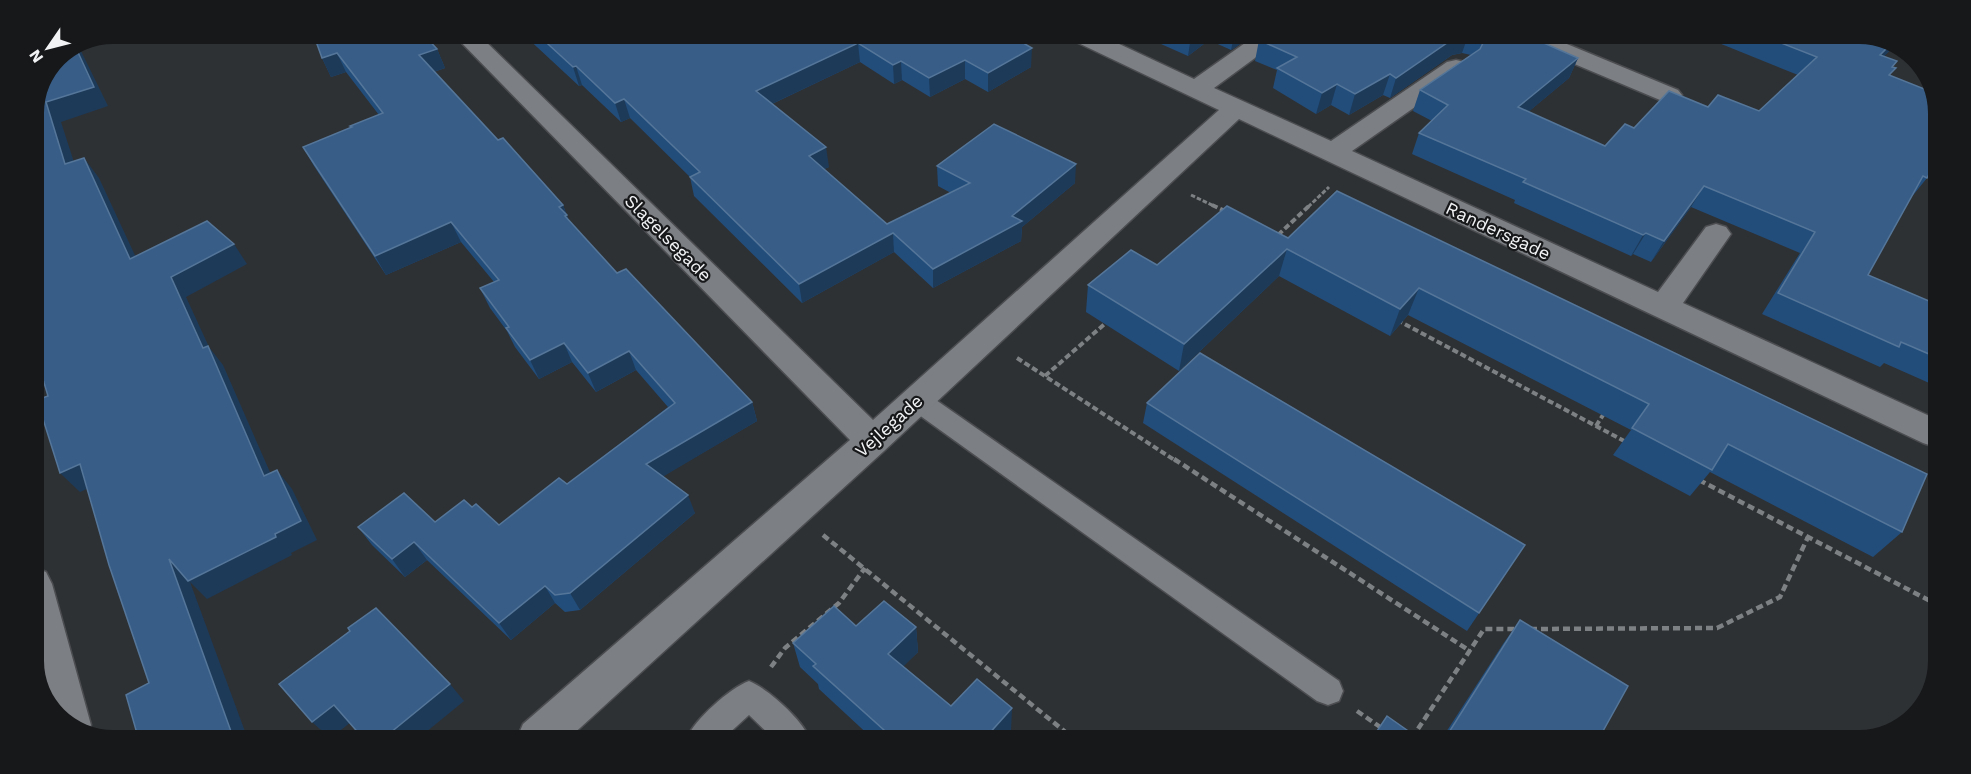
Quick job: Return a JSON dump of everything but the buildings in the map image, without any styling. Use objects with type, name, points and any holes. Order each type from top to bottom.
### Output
[{"type":"street","name":"Slagelsegade","points":[[475,44],[872,441]]},
{"type":"street","name":"Randersgade","points":[[1099,44],[1928,431]]},
{"type":"street","points":[[1196,89],[1259,44]]},
{"type":"street","points":[[1547,44],[1669,95]]},
{"type":"street","points":[[1343,159],[1462,62]]},
{"type":"street","name":"Vejlegade","points":[[547,730],[794,512],[1160,180],[1236,108]]},
{"type":"street","points":[[1663,308],[1716,234]]},
{"type":"street","points":[[44,626],[67,713]]},
{"type":"lane","points":[[917,400],[1328,691]]},
{"type":"lane","points":[[711,730],[749,695],[786,730]]},
{"type":"path","points":[[1276,237],[1343,159]]},
{"type":"path","points":[[1160,180],[1230,213],[1221,221]]},
{"type":"path","points":[[1045,376],[1115,314]]},
{"type":"path","points":[[1390,317],[1636,447]]},
{"type":"path","points":[[986,338],[1470,651]]},
{"type":"path","points":[[1596,426],[1608,407]]},
{"type":"path","points":[[1697,479],[1928,600]]},
{"type":"path","points":[[794,512],[1063,730]]},
{"type":"path","points":[[1418,730],[1484,629],[1717,628],[1780,597],[1808,537]]},
{"type":"path","points":[[749,695],[785,648],[838,603],[865,568]]},
{"type":"path","points":[[1328,691],[1384,730]]}]
